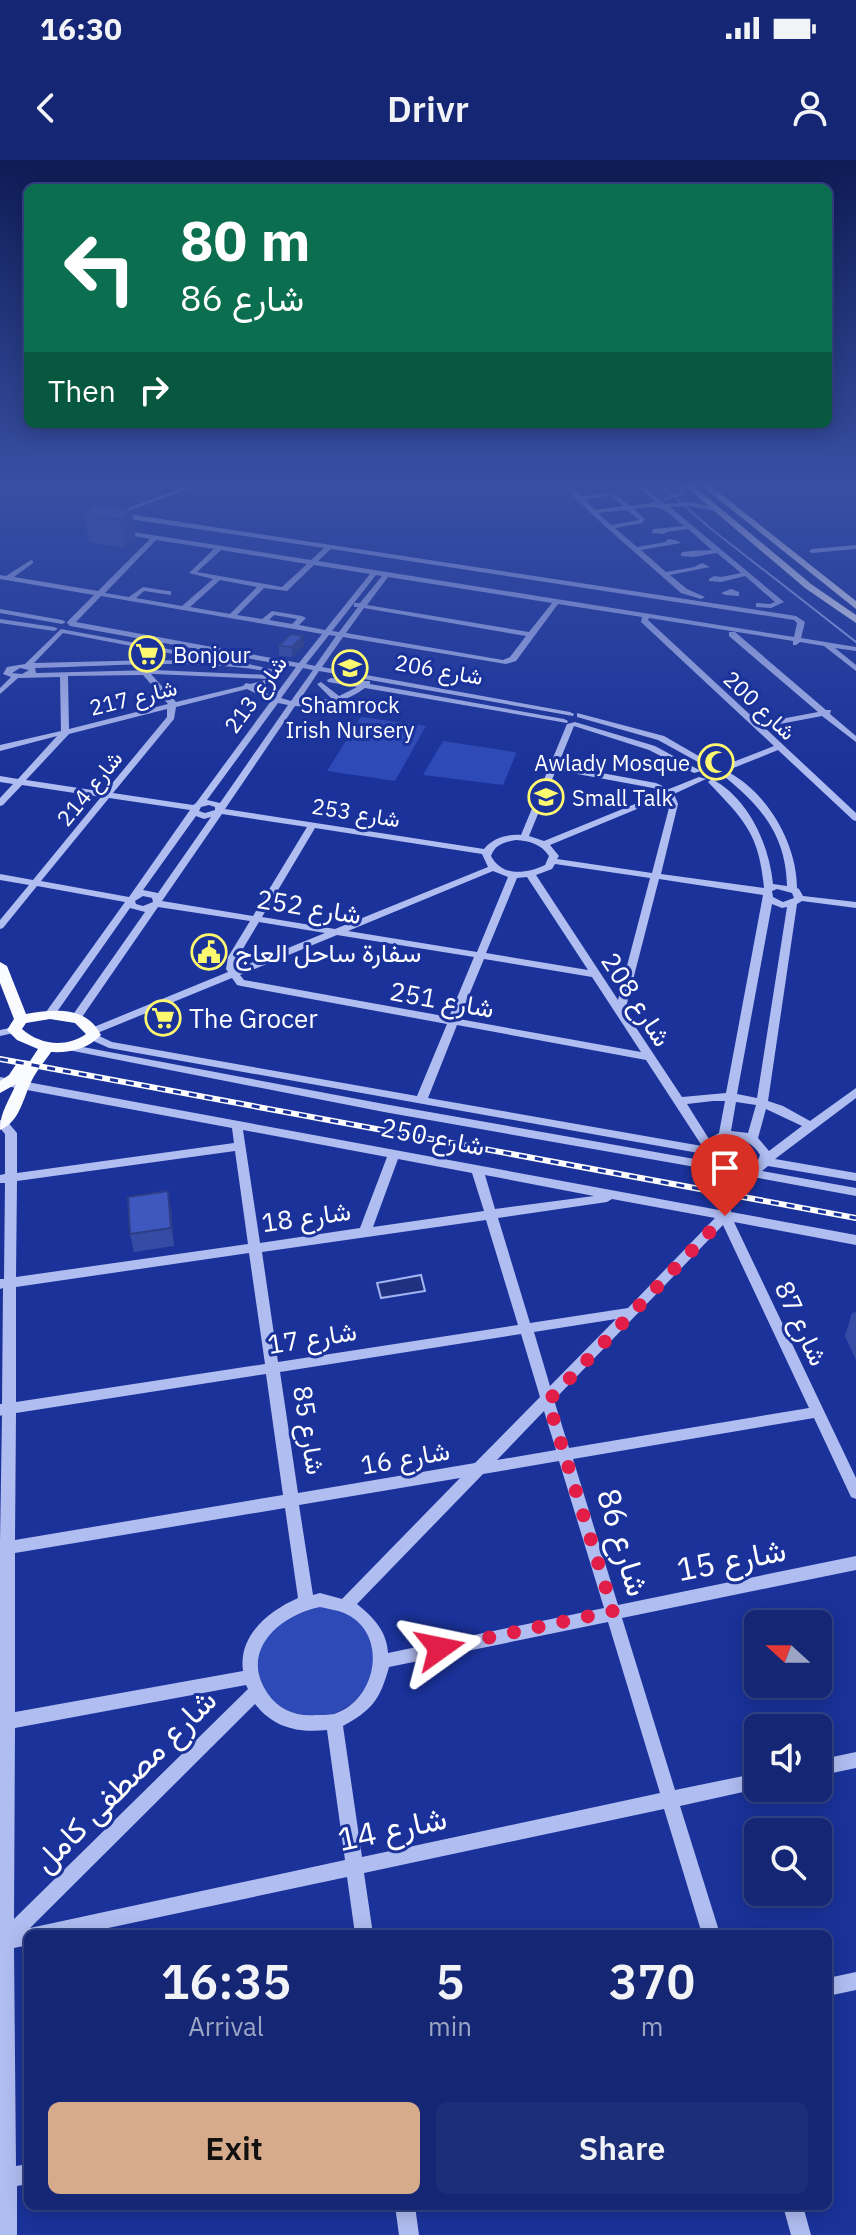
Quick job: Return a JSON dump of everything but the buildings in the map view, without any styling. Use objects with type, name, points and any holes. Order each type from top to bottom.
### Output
[{"type":"main road","points":[[799,579],[856,620]]},
{"type":"main road","points":[[822,579],[856,606]]},
{"type":"main road","points":[[0,966],[12,1027],[22,1038],[41,1046],[67,1047],[93,1034],[76,1018],[50,1014],[12,1027]]},
{"type":"main road","points":[[1,1124],[14,1108],[8,1084],[41,1046]]},
{"type":"street","points":[[14,579],[503,662],[513,659],[555,604]]},
{"type":"street","points":[[28,669],[64,627],[115,579]]},
{"type":"street","points":[[184,608],[217,579]]},
{"type":"street","points":[[223,579],[288,588],[297,579]]},
{"type":"street","name":"شارع 213","points":[[50,1014],[284,687],[370,579]]},
{"type":"street","name":"شارع 213","points":[[76,1018],[296,703],[316,668],[384,579]]},
{"type":"street","points":[[397,579],[856,651]]},
{"type":"street","points":[[538,579],[796,618],[801,622],[796,641]]},
{"type":"street","points":[[670,579],[684,591],[709,598],[771,606],[780,602],[753,579]]},
{"type":"street","points":[[717,579],[740,603]]},
{"type":"street","points":[[232,616],[263,585]]},
{"type":"street","points":[[130,599],[143,589],[168,593],[155,603]]},
{"type":"street","points":[[709,598],[730,594]]},
{"type":"street","points":[[350,604],[531,635]]},
{"type":"street","points":[[0,611],[243,665],[274,676],[284,687],[303,689],[350,674]]},
{"type":"street","points":[[645,618],[732,634],[796,641]]},
{"type":"street","name":"شارع 200","points":[[645,618],[856,818]]},
{"type":"street","points":[[3,622],[64,627]]},
{"type":"street","name":"شارع 206","points":[[64,627],[350,674],[661,738],[725,772]]},
{"type":"street","points":[[732,634],[856,732]]},
{"type":"street","points":[[742,635],[856,740]]},
{"type":"street","points":[[829,646],[856,669]]},
{"type":"street","points":[[240,676],[243,665],[251,656]]},
{"type":"street","points":[[272,660],[274,676]]},
{"type":"street","points":[[0,678],[28,669],[146,662],[243,665]]},
{"type":"street","points":[[0,669],[13,674]]},
{"type":"street","points":[[28,669],[64,674],[145,672],[274,676]]},
{"type":"street","points":[[145,672],[173,706]]},
{"type":"street","points":[[0,692],[13,674]]},
{"type":"street","points":[[0,803],[65,733],[64,674]]},
{"type":"street","points":[[240,676],[248,687],[275,700],[296,703],[337,699],[364,686],[371,678]]},
{"type":"street","name":"شارع 217","points":[[0,748],[248,687],[274,676]]},
{"type":"street","name":"شارع 206","points":[[331,680],[572,720],[652,748],[704,777],[740,809],[760,838],[766,854],[768,893],[724,1135]]},
{"type":"street","points":[[321,684],[337,699]]},
{"type":"street","name":"شارع 214","points":[[0,926],[169,720],[173,706]]},
{"type":"street","points":[[757,726],[828,712]]},
{"type":"street","points":[[524,838],[572,720]]},
{"type":"street","points":[[725,772],[779,747]]},
{"type":"street","points":[[544,844],[704,777],[712,766]]},
{"type":"street","points":[[553,767],[648,784],[669,793],[675,810],[620,1012]]},
{"type":"street","points":[[704,777],[723,780],[725,772]]},
{"type":"street","points":[[725,772],[764,808],[781,833],[790,860],[795,901],[762,1103],[752,1139]]},
{"type":"street","points":[[0,779],[196,808]]},
{"type":"street","name":"شارع 253","points":[[196,808],[213,802],[219,811],[486,852]]},
{"type":"street","points":[[233,974],[233,957],[313,825]]},
{"type":"street","points":[[524,838],[544,844],[552,852],[553,861],[541,872],[513,875],[493,868],[486,852],[500,840],[524,838]]},
{"type":"street","points":[[553,861],[768,893],[780,886],[792,888]]},
{"type":"street","points":[[93,1034],[493,868]]},
{"type":"street","name":"شارع 208","points":[[530,874],[709,1149]]},
{"type":"street","points":[[421,1100],[513,875]]},
{"type":"street","points":[[0,877],[131,899],[146,893],[156,903]]},
{"type":"street","points":[[768,893],[776,904],[795,901],[856,905]]},
{"type":"street","points":[[131,899],[135,908],[156,903]]},
{"type":"street","name":"شارع 252","points":[[156,903],[595,974]]},
{"type":"street","name":"شارع 251","points":[[233,974],[241,983],[255,988],[649,1057]]},
{"type":"street","name":"شارع 250","points":[[93,1034],[109,1045],[709,1149]]},
{"type":"street","name":"شارع 250","points":[[67,1047],[724,1170]]},
{"type":"street","name":"شارع 250","points":[[8,1084],[856,1240]]},
{"type":"street","points":[[750,1173],[856,1092]]},
{"type":"street","points":[[678,1102],[695,1098],[733,1097],[781,1109],[810,1126]]},
{"type":"street","points":[[1,1124],[11,1133],[5,1178],[2,1943],[12,2177],[7,2235]]},
{"type":"street","name":"شارع 85","points":[[237,1125],[306,1601]]},
{"type":"street","points":[[346,1605],[725,1216],[724,1170],[709,1149],[724,1135],[738,1135],[752,1139],[764,1150],[765,1160]]},
{"type":"street","points":[[5,1178],[240,1146]]},
{"type":"street","points":[[365,1232],[394,1153]]},
{"type":"street","points":[[765,1160],[856,1177]]},
{"type":"street","name":"شارع 86","points":[[477,1169],[710,1930]]},
{"type":"street","points":[[724,1170],[856,1192]]},
{"type":"street","name":"شارع 18","points":[[5,1283],[619,1196]]},
{"type":"street","name":"شارع 87","points":[[725,1216],[856,1493]]},
{"type":"street","name":"شارع 17","points":[[4,1410],[632,1312]]},
{"type":"street","name":"شارع 16","points":[[4,1549],[818,1412]]},
{"type":"street","name":"شارع 15","points":[[383,1661],[856,1563]]},
{"type":"street","points":[[306,1601],[333,1601],[346,1605],[362,1614],[381,1643],[383,1661],[376,1687],[359,1708],[334,1722],[316,1725],[280,1717],[266,1706],[254,1685],[251,1655],[259,1634],[275,1616],[306,1601]]},
{"type":"street","points":[[3,1723],[254,1685]]},
{"type":"street","name":"شارع مصطفى كامل","points":[[2,1943],[254,1685]]},
{"type":"street","points":[[334,1722],[363,1930]]},
{"type":"street","points":[[832,1765],[856,1760]]},
{"type":"street","name":"شارع 14","points":[[57,1930],[744,1784]]},
{"type":"street","points":[[2,1943],[24,1937]]},
{"type":"street","points":[[832,1986],[856,1981]]},
{"type":"street","points":[[406,2210],[409,2235]]},
{"type":"street","points":[[794,2210],[801,2235]]},
{"type":"shaded area","points":[[361,717],[426,726],[395,781],[327,771]]},
{"type":"shaded area","points":[[443,741],[515,752],[503,785],[423,775]]},
{"type":"shaded area","points":[[421,1275],[425,1291],[381,1298],[377,1283]]},
{"type":"shaded area","points":[[333,1605],[360,1620],[373,1640],[376,1660],[371,1680],[359,1696],[343,1709],[323,1717],[302,1717],[280,1710],[264,1696],[255,1681],[256,1646],[302,1606]]},
{"type":"waterway","points":[[775,579],[856,642]]},
{"type":"railway","points":[[0,1059],[856,1218]]},
{"type":"place","name":"Bonjour","points":[[147,654]]},
{"type":"place","name":"Shamrock Irish Nursery","points":[[350,668]]},
{"type":"place","name":"Awlady Mosque","points":[[716,762]]},
{"type":"place","name":"Small Talk","points":[[546,797]]},
{"type":"place","name":"سفارة ساحل العاج","points":[[209,952]]},
{"type":"place","name":"The Grocer","points":[[163,1018]]},
{"type":"route","points":[[440,1648],[613,1611],[548,1401],[725,1216]]}]
